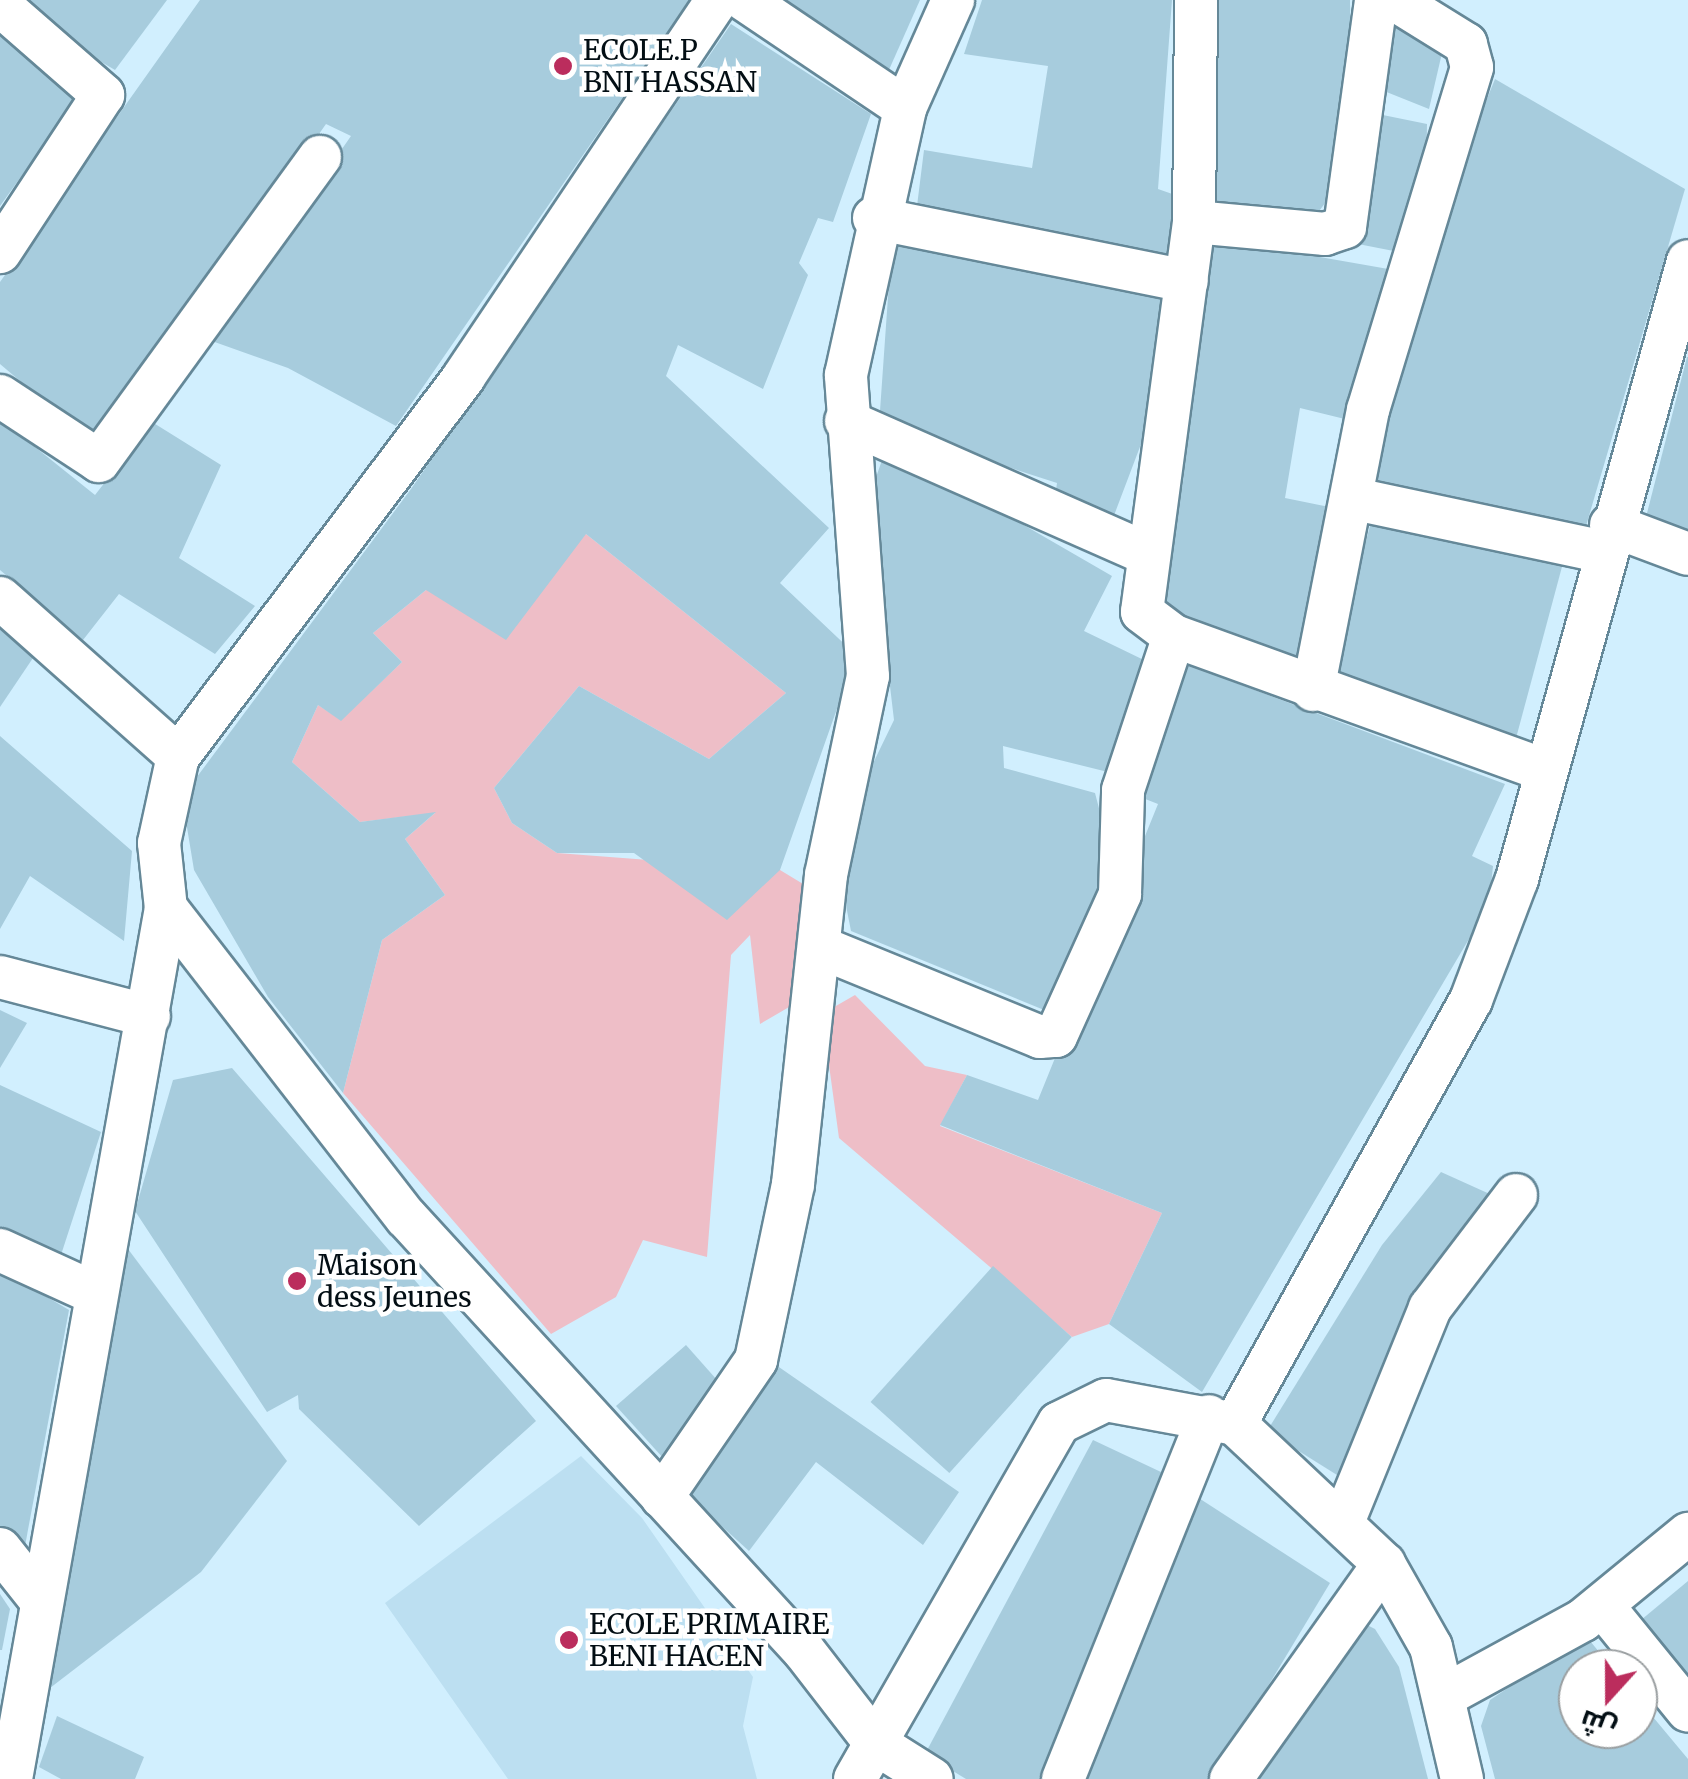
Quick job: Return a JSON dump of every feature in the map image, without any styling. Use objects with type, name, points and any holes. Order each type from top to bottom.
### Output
[{"type":"street","points":[[6,1778],[92,1292],[149,1016],[166,908],[160,843],[178,756],[464,376],[717,0]]},
{"type":"street","points":[[745,0],[905,108]]},
{"type":"street","points":[[662,1497],[756,1360],[793,1184],[832,837],[869,657],[846,421],[874,218],[905,108],[953,0]]},
{"type":"street","points":[[1196,0],[1194,222],[1142,612],[1174,636],[1313,690],[1546,770]]},
{"type":"street","points":[[1194,222],[1325,234],[1345,227],[1376,0]]},
{"type":"street","points":[[1313,690],[1355,499],[1368,410],[1472,67],[1466,44],[1394,0]]},
{"type":"street","points":[[0,5],[103,95],[0,252]]},
{"type":"street","points":[[0,396],[100,461],[320,157]]},
{"type":"street","points":[[874,218],[1187,281]]},
{"type":"street","points":[[1063,1779],[1222,1420],[1470,1000],[1502,930],[1608,538],[1680,317],[1688,261]]},
{"type":"street","points":[[846,421],[1148,554]]},
{"type":"street","points":[[1355,499],[1688,554]]},
{"type":"street","points":[[0,598],[178,756]]},
{"type":"street","points":[[822,948],[1040,1038],[1056,1036],[1120,894],[1122,790],[1174,636]]},
{"type":"street","points":[[166,908],[406,1217],[662,1497],[865,1761],[932,1779]]},
{"type":"street","points":[[0,977],[149,1016]]},
{"type":"street","points":[[1344,1520],[1430,1308],[1516,1195]]},
{"type":"street","points":[[0,1250],[92,1292]]},
{"type":"street","points":[[865,1761],[1059,1423],[1106,1400],[1222,1420],[1344,1520],[1384,1564],[1446,1695],[1462,1779]]},
{"type":"street","points":[[1446,1695],[1602,1605],[1688,1534]]},
{"type":"street","points":[[0,1549],[38,1597]]},
{"type":"street","points":[[1232,1779],[1384,1564]]},
{"type":"street","points":[[1602,1605],[1688,1710]]},
{"type":"shaded area","points":[[586,534],[786,693],[709,759],[579,686],[494,788],[512,823],[557,853],[780,870],[813,890],[796,1003],[760,1024],[750,935],[731,955],[707,1257],[643,1240],[616,1297],[551,1334],[343,1093],[382,940],[445,895],[405,839],[435,813],[360,822],[292,762],[318,705],[341,720],[402,662],[373,633],[426,590]]},
{"type":"shaded area","points":[[855,995],[925,1066],[967,1075],[940,1126],[1162,1213],[1109,1324],[1072,1337],[839,1138],[822,1014]]},
{"type":"shaded area","name":"ECOLE PRIMAIRE BENI HACEN","points":[[581,1456],[642,1518],[753,1677],[743,1726],[757,1779],[508,1779],[385,1603]]},
{"type":"building","points":[[9,0],[167,0],[115,70],[6,6]]},
{"type":"building","points":[[200,0],[690,0],[396,426],[288,368],[209,340],[351,136],[326,124],[98,447],[0,364],[0,282]]},
{"type":"building","points":[[776,0],[920,0],[884,81]]},
{"type":"building","points":[[982,0],[1172,0],[1158,189],[1178,196],[1165,267],[916,214],[924,150],[1032,168],[1048,66],[964,54]]},
{"type":"building","points":[[1204,0],[1350,0],[1351,169],[1313,219],[1218,216]]},
{"type":"building","points":[[1386,11],[1445,40],[1429,109],[1374,87]]},
{"type":"building","points":[[731,24],[871,114],[833,222],[818,218],[799,263],[808,275],[763,389],[678,345],[666,376],[829,528],[780,583],[856,655],[780,870],[727,920],[634,853],[557,853],[512,823],[494,788],[579,686],[709,759],[786,693],[586,534],[506,640],[426,590],[373,633],[402,662],[341,721],[318,705],[292,762],[360,822],[436,812],[405,839],[445,895],[382,940],[343,1093],[268,997],[194,870],[182,797],[411,489]]},
{"type":"building","points":[[0,26],[83,90],[0,206]]},
{"type":"building","points":[[1495,79],[1685,189],[1586,526],[1360,478],[1448,195]]},
{"type":"building","points":[[1373,113],[1427,124],[1426,186],[1409,254],[1358,244]]},
{"type":"building","points":[[1200,236],[1394,270],[1357,422],[1300,408],[1285,498],[1344,510],[1309,665],[1187,626],[1155,588],[1183,483]]},
{"type":"building","points":[[892,240],[1173,286],[1149,423],[1110,526],[1054,504],[1057,483],[879,425]]},
{"type":"building","points":[[1688,357],[1688,546],[1645,521]]},
{"type":"building","points":[[0,419],[95,495],[152,422],[221,465],[179,558],[255,606],[215,654],[119,594],[83,640],[0,570]]},
{"type":"building","points":[[887,446],[1112,576],[1084,631],[1148,662],[1112,773],[1003,746],[1004,768],[1095,793],[1118,881],[1049,1012],[851,931],[838,865],[849,813],[894,720],[868,500]]},
{"type":"building","points":[[1374,511],[1563,562],[1517,736],[1327,685]]},
{"type":"building","points":[[0,620],[37,652],[0,707]]},
{"type":"building","points":[[1183,663],[1505,784],[1472,856],[1493,866],[1489,905],[1202,1392],[1109,1324],[1162,1213],[940,1125],[967,1075],[1038,1100],[1158,804],[1130,793]]},
{"type":"building","points":[[0,736],[132,851],[124,941],[30,876],[0,929]]},
{"type":"building","points":[[0,1010],[27,1023],[0,1068]]},
{"type":"building","name":"Maison dess Jeunes","points":[[232,1068],[536,1421],[419,1526],[299,1409],[298,1395],[267,1412],[135,1211],[173,1080]]},
{"type":"building","points":[[0,1085],[101,1132],[59,1261],[0,1230]]},
{"type":"building","points":[[1441,1172],[1503,1200],[1345,1480],[1267,1431],[1382,1245]]},
{"type":"building","points":[[119,1237],[287,1461],[201,1572],[50,1688]]},
{"type":"building","points":[[993,1266],[1072,1337],[949,1473],[871,1402]]},
{"type":"building","points":[[0,1269],[69,1310],[22,1562],[0,1534]]},
{"type":"building","points":[[686,1345],[725,1389],[664,1459],[616,1406]]},
{"type":"building","points":[[776,1365],[959,1492],[923,1545],[816,1462],[749,1551],[684,1492]]},
{"type":"building","points":[[1093,1440],[1178,1480],[1046,1779],[966,1779],[925,1754]]},
{"type":"building","points":[[1191,1493],[1330,1583],[1212,1779],[1077,1779]]},
{"type":"building","points":[[1688,1581],[1688,1685],[1658,1649],[1635,1625]]},
{"type":"building","points":[[0,1594],[10,1609],[2,1650],[0,1650]]},
{"type":"building","points":[[1357,1620],[1375,1629],[1399,1667],[1428,1779],[1250,1779]]},
{"type":"building","points":[[1586,1636],[1597,1649],[1566,1649]]},
{"type":"building","points":[[1558,1655],[1558,1749],[1658,1749],[1658,1723],[1688,1759],[1688,1779],[1495,1779],[1481,1726],[1490,1700]]},
{"type":"building","points":[[57,1716],[144,1757],[135,1779],[61,1779],[39,1767]]},
{"type":"place","name":"ECOLE.P BNI HASSAN","points":[[563,66]]},
{"type":"place","name":"Maison dess Jeunes","points":[[297,1281]]},
{"type":"place","name":"ECOLE PRIMAIRE BENI HACEN","points":[[569,1640]]}]
